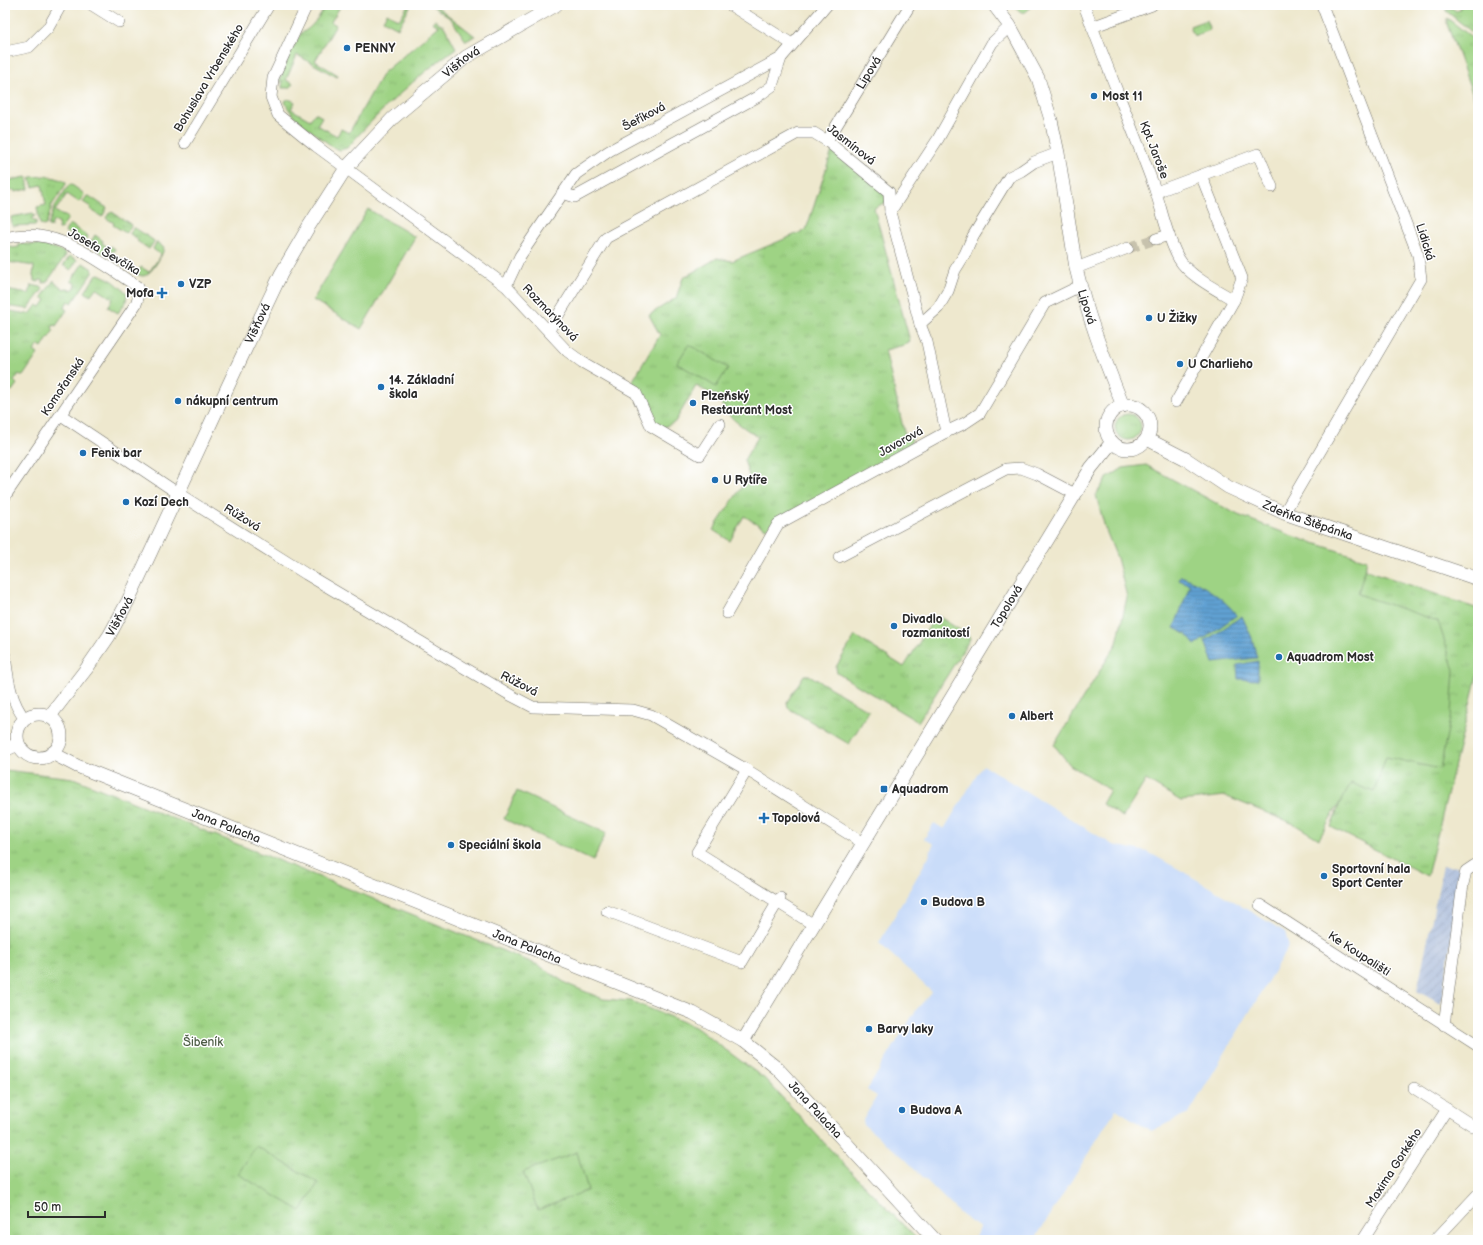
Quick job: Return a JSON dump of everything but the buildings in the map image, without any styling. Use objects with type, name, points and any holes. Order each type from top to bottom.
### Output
[{"type":"street","points":[[5,52],[29,47],[48,28],[60,5]]},
{"type":"street","points":[[92,5],[119,22]]},
{"type":"street","name":"Bohuslava Vrbenského","points":[[185,143],[269,5]]},
{"type":"street","name":"Rozmarýnová","points":[[307,5],[273,78],[271,97],[278,115],[316,146],[506,286],[549,330],[567,351],[582,362],[636,393],[651,426],[700,455],[720,424]]},
{"type":"street","name":"Višňová","points":[[49,717],[87,668],[109,636],[128,602],[281,274],[309,226],[346,168],[393,118],[466,57],[556,5]]},
{"type":"street","points":[[730,5],[792,44]]},
{"type":"street","name":"Šeříková","points":[[506,286],[520,256],[576,174],[609,151],[781,58],[827,5]]},
{"type":"street","name":"Lipová","points":[[827,141],[910,5]]},
{"type":"street","name":"Lipová","points":[[994,5],[1010,26],[1038,78],[1051,120],[1058,154],[1080,286],[1090,318],[1123,406]]},
{"type":"street","name":"Kpt. Jaroše","points":[[1084,5],[1156,192],[1169,235],[1179,259],[1192,274],[1234,300]]},
{"type":"street","points":[[1092,28],[1152,5]]},
{"type":"street","name":"Lidická","points":[[1284,512],[1421,279],[1418,255],[1322,5]]},
{"type":"street","points":[[890,212],[938,139],[992,43],[1010,26]]},
{"type":"street","points":[[562,193],[575,197],[757,97],[772,86],[781,58]]},
{"type":"street","name":"Jasmínová","points":[[549,330],[606,238],[798,133],[814,133],[827,141],[889,192],[890,212],[920,324],[927,342],[946,432]]},
{"type":"street","points":[[920,324],[938,308],[948,291],[955,270],[973,236],[1009,177],[1034,162],[1058,154]]},
{"type":"street","name":"Kpt. Jaroše","points":[[1156,192],[1258,154],[1272,188]]},
{"type":"street","points":[[1176,402],[1234,300],[1242,278],[1201,175]]},
{"type":"street","name":"Josefa Ševčíka","points":[[5,238],[16,235],[43,235],[66,242],[138,287],[140,292]]},
{"type":"street","points":[[1156,238],[1169,235]]},
{"type":"street","points":[[1076,268],[1128,248]]},
{"type":"street","name":"Javorová","points":[[726,613],[778,524],[946,432],[966,423],[980,413],[1045,303],[1080,286]]},
{"type":"street","name":"Komořanská","points":[[5,496],[136,304],[140,292]]},
{"type":"street","points":[[1129,405],[1138,408],[1146,414],[1150,424],[1147,439],[1141,446],[1128,450],[1119,447],[1109,438],[1106,428],[1108,418],[1114,410],[1123,406],[1129,405]]},
{"type":"street","name":"Růžová","points":[[61,414],[179,494],[306,574],[512,696],[533,707],[633,710],[651,715],[747,770],[863,843]]},
{"type":"street","name":"Zdeňka Štěpánka","points":[[1147,439],[1186,459],[1228,487],[1284,512],[1478,579]]},
{"type":"street","name":"Topolová","points":[[743,1040],[814,926],[1091,468],[1112,442]]},
{"type":"street","points":[[839,557],[1006,468],[1021,468],[1037,474],[1075,494]]},
{"type":"street","points":[[5,656],[12,695],[18,711],[25,719]]},
{"type":"street","points":[[37,714],[49,717],[55,721],[60,734],[60,741],[57,748],[46,757],[33,757],[26,754],[21,750],[18,744],[17,737],[20,724],[25,719],[37,714]]},
{"type":"street","points":[[5,750],[18,744]]},
{"type":"street","name":"Jana Palacha","points":[[52,753],[77,766],[693,1013],[743,1040],[778,1069],[935,1240]]},
{"type":"street","points":[[747,770],[697,852],[779,901],[814,926]]},
{"type":"street","points":[[1444,1025],[1463,884],[1466,871],[1475,865],[1478,866]]},
{"type":"street","points":[[607,911],[742,962],[779,901]]},
{"type":"street","name":"Ke Koupališti","points":[[1260,905],[1478,1046]]},
{"type":"street","points":[[1414,1088],[1478,1129]]},
{"type":"street","name":"Maxima Gorkého","points":[[1363,1240],[1447,1109]]},
{"type":"street","points":[[1435,1240],[1478,1194]]},
{"type":"shaded area","points":[[983,765],[1113,845],[1148,852],[1182,871],[1285,932],[1289,946],[1189,1113],[1151,1131],[1116,1109],[1035,1239],[1037,1240],[973,1240],[980,1228],[961,1215],[904,1158],[864,1125],[863,1120],[877,1096],[867,1090],[916,1010],[932,992],[879,943],[930,854],[929,853],[934,844],[924,839],[934,823],[944,829]]},
{"type":"shaded area","points":[[1443,866],[1463,867],[1441,1004],[1417,991]]},
{"type":"green space","points":[[326,5],[341,5],[331,22],[336,25],[315,61],[338,75],[337,77],[297,55],[286,80],[293,84],[290,88],[282,88],[283,80],[279,83],[294,45],[301,33],[312,25]]},
{"type":"green space","points":[[408,5],[411,5],[398,28],[383,20],[387,13],[399,20]]},
{"type":"green space","points":[[431,5],[435,5],[475,36],[466,41],[451,19]]},
{"type":"green space","points":[[1014,5],[1030,5],[1027,11],[1023,12],[1019,11]]},
{"type":"green space","points":[[1461,5],[1478,5],[1478,37],[1445,10],[1452,8],[1456,11],[1460,10]]},
{"type":"green space","points":[[1447,18],[1478,42],[1478,109],[1447,24]]},
{"type":"green space","points":[[435,20],[444,26],[456,48],[398,95],[347,148],[340,150],[333,147],[298,120],[288,108],[285,101],[290,100],[295,102],[291,109],[310,120],[315,113],[322,117],[317,125],[337,136],[341,129],[349,133],[383,73],[439,26],[432,22]]},
{"type":"green space","points":[[1206,20],[1210,30],[1194,36],[1190,26]]},
{"type":"green space","points":[[832,151],[884,192],[886,202],[874,208],[910,341],[904,345],[885,350],[905,436],[913,435],[906,450],[773,521],[766,529],[744,516],[730,541],[713,530],[749,476],[744,460],[758,437],[730,416],[721,404],[718,397],[696,386],[675,422],[662,428],[651,417],[632,382],[660,335],[649,315],[676,298],[683,278],[717,258],[732,261],[806,230]]},
{"type":"green space","points":[[45,176],[56,178],[66,182],[66,184],[52,205],[46,225],[43,226],[40,224],[37,207],[46,205],[42,185],[33,187],[30,178]]},
{"type":"green space","points":[[26,177],[29,189],[15,192],[15,190],[5,192],[5,181]]},
{"type":"green space","points":[[69,185],[72,185],[84,195],[79,202],[67,194],[55,211],[68,218],[61,229],[58,229],[59,223],[53,221],[51,227],[48,226],[55,206]]},
{"type":"green space","points":[[87,196],[107,208],[102,217],[83,202]]},
{"type":"green space","points":[[368,209],[415,237],[361,329],[313,300]]},
{"type":"green space","points":[[110,212],[130,224],[131,226],[126,233],[113,225],[114,223],[106,218]]},
{"type":"green space","points":[[33,213],[35,216],[32,217],[33,221],[36,221],[35,225],[12,226],[11,217]]},
{"type":"green space","points":[[70,224],[88,236],[86,242],[65,232]]},
{"type":"green space","points":[[133,228],[153,240],[154,242],[149,249],[130,234]]},
{"type":"green space","points":[[95,235],[109,248],[111,246],[115,249],[113,252],[110,251],[108,254],[110,256],[89,245]]},
{"type":"green space","points":[[156,243],[164,248],[159,260],[149,273],[146,275],[142,276],[137,274],[141,267],[149,272],[161,255],[153,249]]},
{"type":"green space","points":[[19,244],[48,247],[59,250],[66,255],[47,282],[43,283],[43,280],[39,280],[39,282],[34,281],[34,266],[8,262],[5,272],[7,249],[11,246],[12,248],[19,247]]},
{"type":"green space","points":[[70,256],[77,260],[71,270],[63,266]]},
{"type":"green space","points":[[115,256],[135,268],[133,271],[113,259]]},
{"type":"green space","points":[[83,263],[92,269],[92,273],[72,303],[68,301],[64,308],[67,310],[56,326],[54,325],[52,328],[54,330],[42,347],[39,345],[34,351],[38,354],[23,376],[19,374],[14,381],[17,384],[12,391],[10,390],[8,394],[10,395],[5,402],[5,310],[27,314],[31,313],[37,305],[41,307],[46,300],[42,297],[54,280],[54,282],[64,289],[74,289],[76,286],[75,283],[71,281]]},
{"type":"green space","points":[[99,274],[113,281],[127,293],[126,302],[118,313],[108,307],[113,299],[96,288],[90,296],[85,292],[96,275]]},
{"type":"green space","points":[[31,285],[41,287],[43,289],[28,309],[5,306],[5,290],[29,294]]},
{"type":"green space","points":[[689,344],[728,368],[716,387],[677,363]]},
{"type":"green space","points":[[1128,414],[1137,418],[1141,427],[1137,436],[1128,440],[1119,436],[1115,427],[1119,418]]},
{"type":"green space","name":"Aquadrom Most","points":[[1146,465],[1238,515],[1295,537],[1367,560],[1358,594],[1438,621],[1454,670],[1451,714],[1440,769],[1386,757],[1374,792],[1351,783],[1319,839],[1294,824],[1225,796],[1181,801],[1146,780],[1123,817],[1102,804],[1110,790],[1070,765],[1054,745],[1117,643],[1127,597],[1117,558],[1105,528],[1096,495],[1106,479],[1123,468]]},
{"type":"green space","points":[[1248,528],[1478,609],[1478,672],[1427,876],[1331,827],[1351,774],[1135,610]]},
{"type":"green space","points":[[938,616],[969,636],[970,639],[918,722],[837,673],[836,667],[855,636],[904,667],[935,617]]},
{"type":"green space","points":[[804,675],[809,675],[869,711],[849,744],[788,708],[787,702]]},
{"type":"green space","name":"Šibeník","points":[[5,770],[73,778],[538,965],[567,984],[603,999],[631,1001],[695,1027],[765,1079],[854,1175],[918,1240],[5,1240]]},
{"type":"green space","points":[[517,791],[606,833],[593,861],[504,819]]},
{"type":"green space","points":[[256,1146],[318,1183],[301,1211],[238,1174]]},
{"type":"green space","points":[[577,1152],[588,1190],[538,1210],[523,1172]]},
{"type":"water","points":[[1181,576],[1212,592],[1225,602],[1237,615],[1195,645],[1186,634],[1174,628],[1190,585],[1179,580]]},
{"type":"water","points":[[1242,616],[1252,638],[1257,658],[1213,663],[1205,641]]},
{"type":"water","points":[[1258,661],[1258,680],[1238,679],[1237,665]]},
{"type":"tunnel","points":[[1128,248],[1156,239]]},
{"type":"place","name":"PENNY","points":[[347,48]]},
{"type":"place","name":"Most 11","points":[[1094,96]]},
{"type":"place","name":"VZP","points":[[181,284]]},
{"type":"place","name":"Mofa","points":[[162,293]]},
{"type":"place","name":"U Žižky","points":[[1149,318]]},
{"type":"place","name":"U Charlieho","points":[[1180,364]]},
{"type":"place","name":"14. Základní škola","points":[[381,387]]},
{"type":"place","name":"nákupní centrum","points":[[178,401]]},
{"type":"place","name":"Plzeňský Restaurant Most","points":[[693,403]]},
{"type":"place","name":"Fenix bar","points":[[83,453]]},
{"type":"place","name":"U Rytíře","points":[[715,480]]},
{"type":"place","name":"Kozí Dech","points":[[126,502]]},
{"type":"place","name":"Divadlo rozmanitostí","points":[[894,626]]},
{"type":"place","name":"Aquadrom Most","points":[[1279,657]]},
{"type":"place","name":"Albert","points":[[1012,716]]},
{"type":"place","name":"Aquadrom","points":[[884,789]]},
{"type":"place","name":"Topolová","points":[[764,818]]},
{"type":"place","name":"Speciální škola","points":[[451,845]]},
{"type":"place","name":"Sportovní hala Sport Center","points":[[1324,876]]},
{"type":"place","name":"Budova B","points":[[924,902]]},
{"type":"place","name":"Barvy laky","points":[[869,1029]]},
{"type":"place","name":"Budova A","points":[[902,1110]]}]
